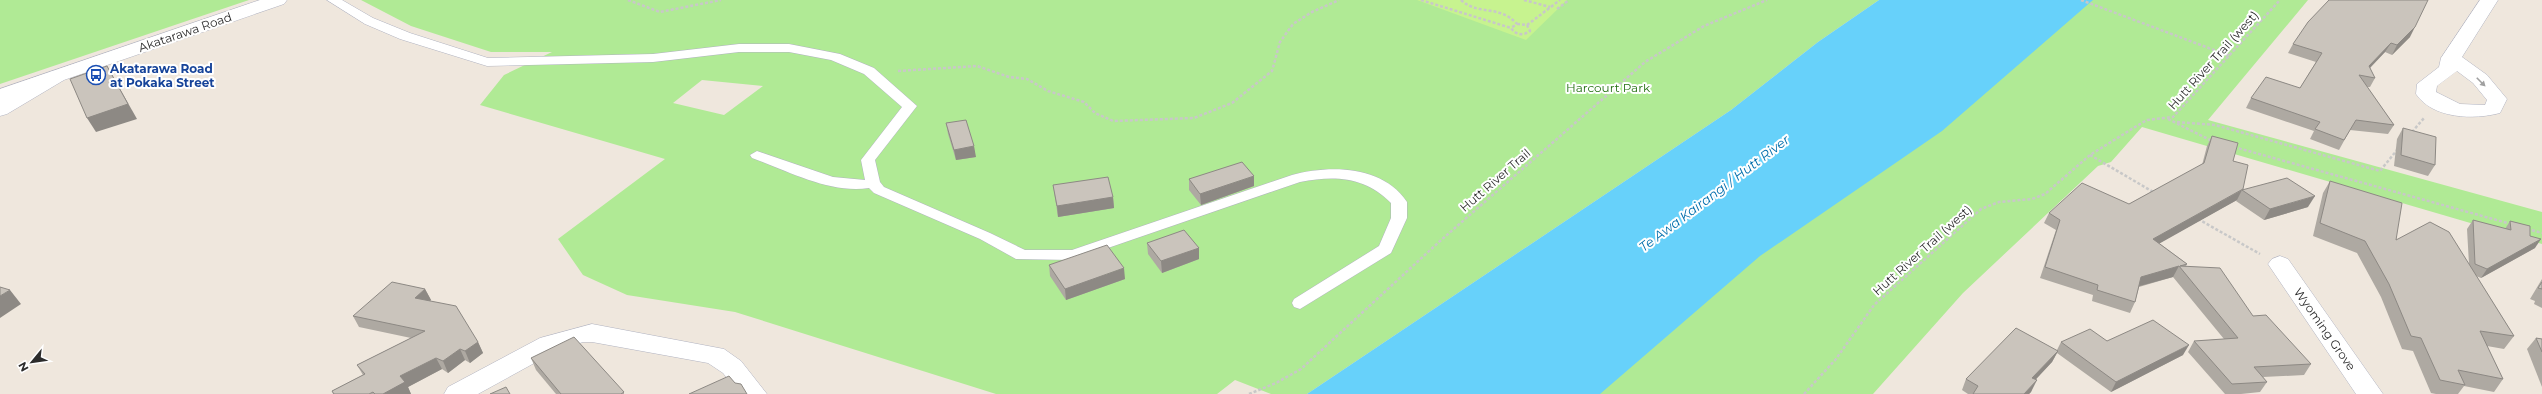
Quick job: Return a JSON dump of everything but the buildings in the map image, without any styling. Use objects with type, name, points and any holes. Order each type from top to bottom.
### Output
[{"type":"street","name":"Akatarawa Road","points":[[0,96],[278,0]]},
{"type":"street","points":[[2451,58],[2480,80],[2497,99],[2493,109],[2475,113],[2436,103],[2426,94],[2428,84],[2448,70],[2451,58],[2489,0]]},
{"type":"street","points":[[0,110],[58,75]]},
{"type":"street","name":"Wyoming Grove","points":[[2280,264],[2370,394]]},
{"type":"street","points":[[457,394],[554,342],[571,336],[592,333],[715,355],[732,367],[754,394]]},
{"type":"lane","points":[[333,0],[370,21],[390,28],[404,36],[486,62],[653,58],[739,48],[789,48],[835,57],[869,71],[910,106],[868,160],[873,183],[879,190],[985,236],[1022,255],[1073,255],[1297,178],[1323,172],[1347,173],[1387,188],[1399,202],[1399,218],[1385,249],[1300,303]]},
{"type":"lane","points":[[757,155],[827,179],[862,186],[873,183]]},
{"type":"path","points":[[628,0],[660,12],[721,0]]},
{"type":"path","points":[[869,71],[977,66],[1009,78],[1026,79],[1048,91],[1084,102],[1095,113],[1113,121],[1194,118],[1232,104],[1272,71],[1276,47],[1289,25],[1339,0]]},
{"type":"path","points":[[1421,0],[1511,28],[1516,33],[1525,34],[1530,31],[1527,26],[1517,24],[1505,11],[1471,6],[1461,0]]},
{"type":"path","points":[[1524,0],[1550,7]]},
{"type":"path","points":[[1527,26],[1560,0]]},
{"type":"path","points":[[1557,9],[1567,0]]},
{"type":"path","name":"Hutt River Trail","points":[[1249,394],[1276,383],[1301,369],[1440,241],[1646,62],[1662,50],[1725,16],[1767,0]]},
{"type":"path","points":[[2081,0],[2230,56]]},
{"type":"path","name":"Hutt River Trail (west)","points":[[1804,394],[1836,358],[1874,305],[1981,209],[1999,202],[2032,200],[2045,194],[2090,155],[2147,120],[2169,119],[2173,117],[2280,0]]},
{"type":"path","points":[[1511,28],[1517,24]]},
{"type":"path","points":[[2408,137],[2436,103]]},
{"type":"path","points":[[2169,119],[2214,141]]},
{"type":"path","points":[[2169,119],[2183,124],[2215,125],[2380,171],[2399,149]]},
{"type":"path","points":[[2230,145],[2542,233]]},
{"type":"path","points":[[2090,155],[2158,195]]},
{"type":"path","points":[[2192,216],[2280,264]]},
{"type":"green space","points":[[0,0],[249,0],[0,84]]},
{"type":"green space","name":"Harcourt Park","points":[[361,0],[1879,0],[1818,42],[1731,110],[1307,394],[1271,394],[1235,380],[1217,394],[996,394],[735,312],[627,295],[583,275],[558,239],[665,159],[480,105],[504,75],[552,52],[491,52],[411,26]],"holes":[[[702,80],[763,86],[724,115],[673,103]]]},
{"type":"green space","points":[[1417,0],[1567,0],[1526,40]]},
{"type":"green space","points":[[2054,0],[2308,0],[2208,120],[2542,212],[2542,244],[2142,127],[2111,162],[2098,166],[1963,293],[1873,394],[1584,394]]},
{"type":"water","name":"Te Awa Kairangi / Hutt River","points":[[1879,0],[2093,0],[1942,131],[1760,256],[1600,394],[1307,394],[1731,110],[1818,42]]},
{"type":"place","name":"Akatarawa Road at Pokaka Street","points":[[96,75]]}]
